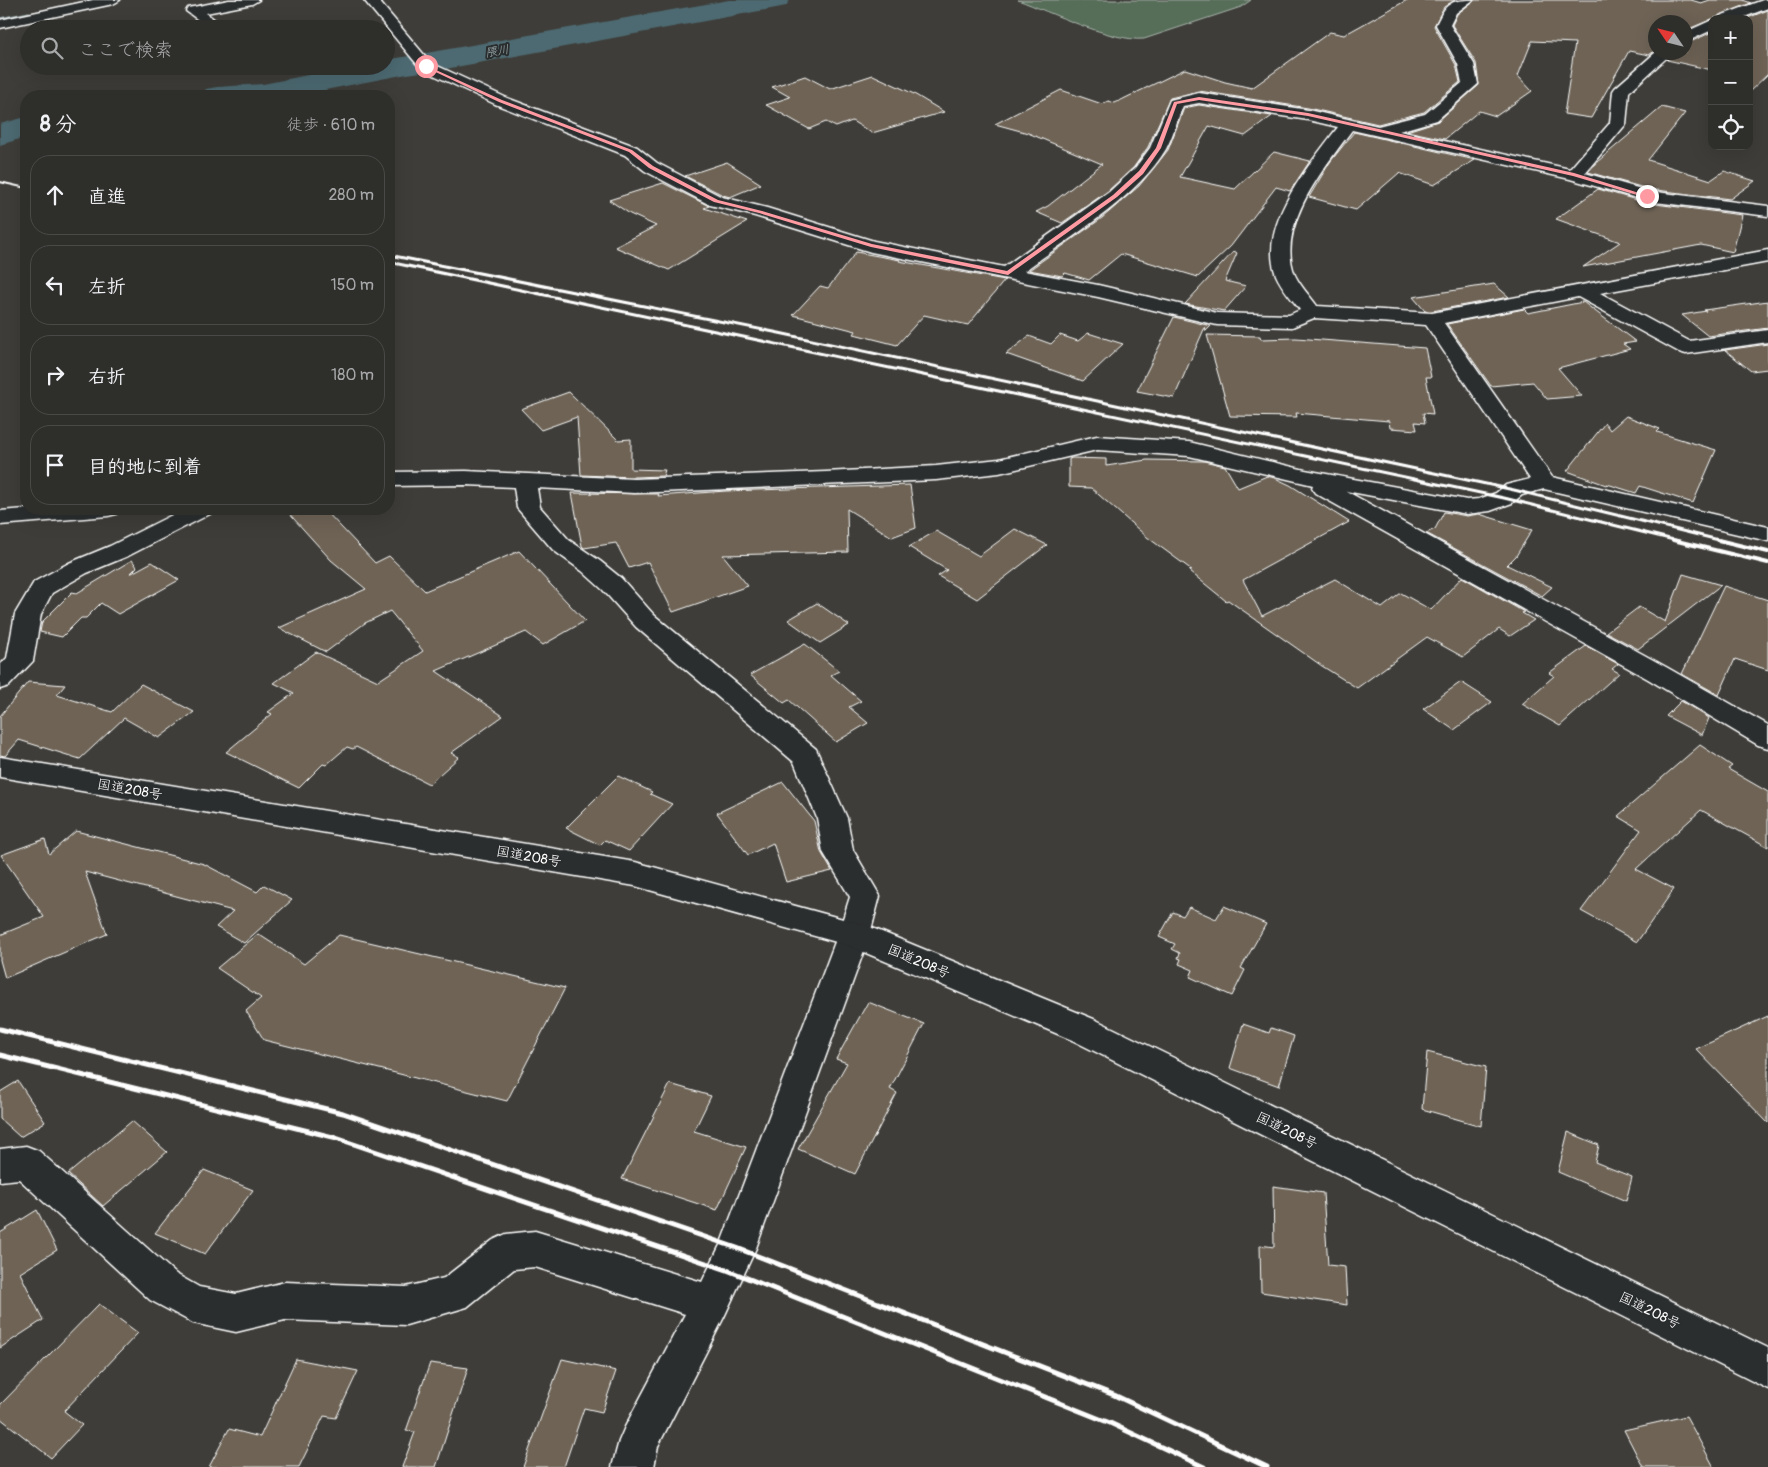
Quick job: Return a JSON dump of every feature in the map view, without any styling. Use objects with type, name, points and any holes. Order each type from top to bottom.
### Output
[{"type":"main road","points":[[0,24],[113,0]]},
{"type":"main road","points":[[206,20],[193,11],[252,0]]},
{"type":"main road","points":[[371,0],[388,20]]},
{"type":"main road","points":[[1376,131],[1406,125],[1431,117],[1440,112],[1470,84],[1466,64],[1443,25],[1450,11],[1466,0]]},
{"type":"main road","points":[[1738,15],[1764,7]]},
{"type":"main road","points":[[1693,34],[1708,26]]},
{"type":"main road","points":[[395,28],[422,60],[501,101],[631,151],[651,167],[716,201],[761,212],[871,246],[1098,291],[1217,319],[1292,322],[1311,312],[1432,319],[1768,256]]},
{"type":"main road","points":[[1574,175],[1618,124],[1621,91],[1654,60]]},
{"type":"main road","points":[[1008,273],[1115,196],[1141,172],[1158,148],[1176,103],[1199,98],[1308,115],[1574,175],[1647,196],[1768,211]]},
{"type":"main road","points":[[1311,312],[1286,275],[1280,253],[1289,213],[1328,150],[1348,124]]},
{"type":"main road","points":[[1581,291],[1686,348],[1768,336]]},
{"type":"main road","points":[[1432,319],[1544,482]]},
{"type":"main road","points":[[395,479],[466,478],[634,486],[936,473],[999,466],[1097,443],[1189,449],[1305,478],[1467,507],[1482,506],[1504,498],[1514,490],[1544,482],[1768,534]]},
{"type":"main road","points":[[1305,478],[1657,673],[1768,738]]},
{"type":"main road","points":[[524,480],[529,508],[561,545],[612,584],[645,621],[806,756],[832,818],[838,852],[865,896],[854,934],[737,1248],[711,1304],[639,1441],[632,1467]]},
{"type":"main road","points":[[0,518],[36,515]]},
{"type":"main road","points":[[0,680],[20,661],[28,614],[43,588],[78,568],[119,551],[190,515]]},
{"type":"main road","name":"国道208号","points":[[0,767],[635,874],[854,934],[1084,1030],[1768,1369]]},
{"type":"main road","points":[[0,1165],[26,1162],[164,1287],[193,1304],[236,1312],[285,1301],[406,1306],[454,1294],[506,1252],[535,1249],[711,1304]]},
{"type":"green space","points":[[1018,0],[1251,0],[1241,7],[1144,39],[1131,39],[1099,31]]},
{"type":"building","points":[[1407,0],[1455,0],[1444,7],[1434,26],[1456,65],[1460,82],[1424,112],[1378,124],[1308,108],[1199,91],[1170,98],[1148,147],[1134,167],[1108,191],[1062,223],[1036,212],[1048,206],[1102,164],[1028,133],[995,124],[1061,90],[1102,104],[1108,101],[1115,103],[1185,69],[1225,82],[1252,88],[1330,32],[1344,35]]},
{"type":"building","points":[[1475,0],[1691,0],[1701,3],[1710,0],[1743,0],[1751,3],[1722,15],[1708,15],[1708,21],[1693,27],[1693,15],[1648,15],[1648,55],[1629,51],[1591,118],[1564,114],[1575,43],[1532,41],[1518,76],[1532,91],[1496,116],[1479,111],[1445,139],[1407,131],[1438,121],[1479,85],[1476,63],[1452,25],[1457,14]]},
{"type":"building","points":[[1768,10],[1768,74],[1753,88],[1753,60],[1753,16]]},
{"type":"building","points":[[1708,34],[1708,69],[1667,60],[1693,60],[1693,41]]},
{"type":"building","points":[[873,75],[914,94],[944,112],[872,133],[852,121],[836,127],[826,122],[809,129],[766,105],[790,97],[772,87],[805,76],[830,89]]},
{"type":"building","points":[[1199,105],[1272,116],[1245,136],[1209,126],[1180,177],[1235,189],[1274,152],[1310,161],[1290,191],[1276,187],[1231,246],[1198,277],[1121,254],[1089,280],[1065,273],[1062,276],[1029,270],[1102,218],[1139,186],[1168,150],[1184,108]]},
{"type":"building","points":[[1662,107],[1685,113],[1648,160],[1711,180],[1724,171],[1755,181],[1730,199],[1648,189],[1588,172],[1597,162]]},
{"type":"building","points":[[1354,132],[1475,160],[1434,185],[1399,173],[1356,210],[1309,197],[1330,162]]},
{"type":"building","points":[[727,162],[761,184],[730,197],[685,176]]},
{"type":"building","points":[[663,183],[709,206],[704,208],[747,222],[669,270],[615,247],[656,226],[630,214],[609,200]]},
{"type":"building","points":[[1598,189],[1647,203],[1742,215],[1733,252],[1701,245],[1583,267],[1620,242],[1556,219]]},
{"type":"building","points":[[1234,251],[1237,253],[1225,281],[1246,286],[1224,311],[1185,304]]},
{"type":"building","points":[[856,252],[1005,280],[968,325],[924,315],[897,345],[854,334],[856,331],[793,315],[820,286],[828,288]]},
{"type":"building","points":[[1494,284],[1509,297],[1425,311],[1413,297]]},
{"type":"building","points":[[1768,301],[1768,328],[1708,336],[1682,315],[1706,311],[1704,310]]},
{"type":"building","points":[[1583,302],[1636,342],[1623,344],[1630,349],[1558,368],[1582,396],[1547,399],[1533,382],[1491,386],[1447,324],[1524,309],[1528,313]]},
{"type":"building","points":[[1174,317],[1211,326],[1206,331],[1205,327],[1174,398],[1137,391]]},
{"type":"building","points":[[1088,333],[1123,344],[1083,381],[1006,354],[1029,336],[1051,344],[1060,335],[1078,341]]},
{"type":"building","points":[[1207,335],[1260,336],[1261,339],[1296,338],[1425,348],[1431,377],[1426,377],[1433,414],[1423,413],[1425,423],[1415,422],[1417,430],[1390,428],[1389,421],[1296,413],[1297,417],[1230,416]]},
{"type":"building","points":[[1768,344],[1768,369],[1751,371],[1725,350]]},
{"type":"building","points":[[569,392],[618,440],[631,439],[631,469],[665,470],[663,476],[581,475],[577,417],[541,430],[521,409]]},
{"type":"building","points":[[1626,416],[1660,429],[1657,432],[1716,450],[1693,503],[1640,486],[1636,493],[1567,471],[1605,423],[1610,430]]},
{"type":"building","points":[[1069,459],[1106,459],[1106,466],[1147,460],[1204,461],[1225,466],[1238,488],[1267,476],[1275,478],[1290,485],[1349,522],[1243,580],[1262,616],[1335,579],[1382,608],[1401,593],[1431,610],[1462,577],[1524,612],[1522,613],[1534,620],[1510,636],[1499,629],[1463,657],[1427,637],[1357,688],[1322,666],[1228,600],[1226,601],[1189,571],[1192,570],[1147,537],[1091,488],[1069,487]]},
{"type":"building","points":[[910,485],[916,528],[892,537],[847,509],[848,552],[723,555],[748,586],[673,612],[648,562],[629,568],[616,543],[584,548],[582,546],[572,493],[659,494],[658,496],[726,491]]},
{"type":"building","points":[[1444,512],[1467,516],[1479,514],[1532,530],[1516,556],[1507,565],[1552,587],[1542,596],[1426,533],[1435,529]]},
{"type":"building","points":[[290,515],[330,515],[375,563],[389,556],[425,591],[519,551],[585,621],[543,645],[526,632],[436,671],[503,716],[451,753],[459,757],[429,784],[356,747],[353,749],[347,747],[326,765],[323,764],[299,788],[226,752],[272,714],[268,712],[294,693],[274,683],[316,652],[378,681],[423,651],[390,611],[365,623],[326,652],[279,628],[366,589],[331,560]]},
{"type":"building","points":[[1015,529],[1047,545],[977,599],[938,576],[947,570],[909,547],[936,531],[979,556]]},
{"type":"building","points":[[132,560],[137,567],[130,574],[152,562],[179,580],[118,614],[101,603],[86,618],[81,618],[62,637],[40,632],[42,622],[72,592],[77,593]]},
{"type":"building","points":[[1683,574],[1721,585],[1638,649],[1606,632],[1639,607],[1665,622]]},
{"type":"building","points":[[1724,586],[1768,600],[1768,670],[1735,659],[1719,695],[1682,674]]},
{"type":"building","points":[[817,603],[849,625],[820,643],[788,620]]},
{"type":"building","points":[[805,644],[839,671],[831,675],[861,701],[849,707],[868,723],[836,742],[789,700],[784,703],[750,675]]},
{"type":"building","points":[[1586,646],[1618,664],[1612,669],[1619,673],[1560,726],[1522,704],[1554,676],[1549,673]]},
{"type":"building","points":[[28,682],[65,685],[57,695],[112,712],[141,684],[194,712],[159,738],[124,718],[80,759],[19,740],[5,756],[0,755],[0,716]]},
{"type":"building","points":[[1461,682],[1492,702],[1454,730],[1423,709]]},
{"type":"building","points":[[1681,701],[1709,718],[1702,735],[1666,716]]},
{"type":"building","points":[[1700,745],[1732,766],[1728,769],[1768,792],[1768,847],[1701,810],[1636,869],[1674,889],[1637,942],[1581,911],[1641,830],[1618,816]]},
{"type":"building","points":[[618,776],[672,804],[629,851],[605,840],[600,845],[566,828]]},
{"type":"building","points":[[783,782],[814,821],[821,852],[832,871],[786,882],[773,843],[748,855],[717,813]]},
{"type":"building","points":[[76,831],[204,864],[257,892],[264,885],[292,900],[244,943],[216,927],[233,911],[85,872],[107,934],[5,978],[0,960],[0,935],[44,917],[1,855],[45,839],[49,854]]},
{"type":"building","points":[[1224,906],[1266,924],[1241,968],[1245,970],[1232,996],[1190,977],[1193,970],[1179,964],[1181,959],[1178,958],[1180,953],[1172,949],[1175,944],[1159,937],[1173,912],[1183,916],[1189,907],[1216,919]]},
{"type":"building","points":[[258,934],[304,964],[339,935],[565,988],[507,1101],[264,1040],[246,1011],[261,998],[217,968]]},
{"type":"building","points":[[868,1002],[924,1024],[890,1089],[897,1093],[855,1174],[798,1149],[847,1063],[836,1059]]},
{"type":"building","points":[[1768,1016],[1768,1123],[1696,1049]]},
{"type":"building","points":[[1243,1024],[1269,1033],[1271,1028],[1294,1036],[1279,1086],[1230,1068]]},
{"type":"building","points":[[1427,1052],[1486,1067],[1481,1126],[1422,1109]]},
{"type":"building","points":[[18,1081],[45,1122],[20,1137],[0,1119],[0,1092]]},
{"type":"building","points":[[670,1084],[711,1096],[694,1131],[746,1147],[717,1210],[622,1179]]},
{"type":"building","points":[[132,1121],[167,1152],[103,1206],[68,1174]]},
{"type":"building","points":[[1568,1132],[1599,1145],[1595,1162],[1632,1177],[1626,1201],[1558,1172]]},
{"type":"building","points":[[204,1170],[253,1190],[205,1254],[155,1233]]},
{"type":"building","points":[[1273,1186],[1323,1193],[1328,1265],[1345,1267],[1347,1305],[1261,1292],[1260,1245],[1274,1247]]},
{"type":"building","points":[[37,1210],[57,1250],[20,1273],[43,1320],[0,1348],[0,1233]]},
{"type":"building","points":[[99,1304],[138,1333],[64,1411],[82,1425],[51,1458],[0,1418],[0,1405]]},
{"type":"building","points":[[296,1359],[358,1371],[336,1418],[324,1416],[299,1467],[209,1467],[229,1429],[260,1437]]},
{"type":"building","points":[[562,1359],[616,1371],[602,1412],[584,1408],[564,1467],[523,1467]]},
{"type":"building","points":[[430,1363],[468,1368],[436,1467],[402,1467],[415,1432],[406,1431]]},
{"type":"building","points":[[1686,1416],[1714,1467],[1643,1467],[1624,1430]]},
{"type":"waterway","name":"隈川","points":[[395,67],[776,0]]},
{"type":"waterway","points":[[0,20],[29,14]]},
{"type":"waterway","name":"隈川","points":[[278,90],[356,75]]},
{"type":"waterway","name":"隈川","points":[[0,135],[20,129]]},
{"type":"railway","points":[[0,182],[20,187]]},
{"type":"railway","points":[[395,256],[779,333],[1514,490],[1723,541]]},
{"type":"railway","points":[[395,263],[1504,498],[1678,541]]},
{"type":"railway","points":[[1673,540],[1768,563]]},
{"type":"railway","points":[[1718,540],[1768,552]]},
{"type":"railway","points":[[0,1029],[343,1113],[737,1248],[1114,1395],[1267,1467]]},
{"type":"railway","points":[[0,1055],[333,1137],[727,1270],[1110,1423],[1204,1467]]},
{"type":"route","points":[[426,66],[501,101],[631,151],[651,167],[716,201],[761,212],[871,246],[1008,273],[1115,196],[1141,172],[1158,148],[1176,103],[1199,98],[1308,115],[1574,175],[1647,196]]}]
